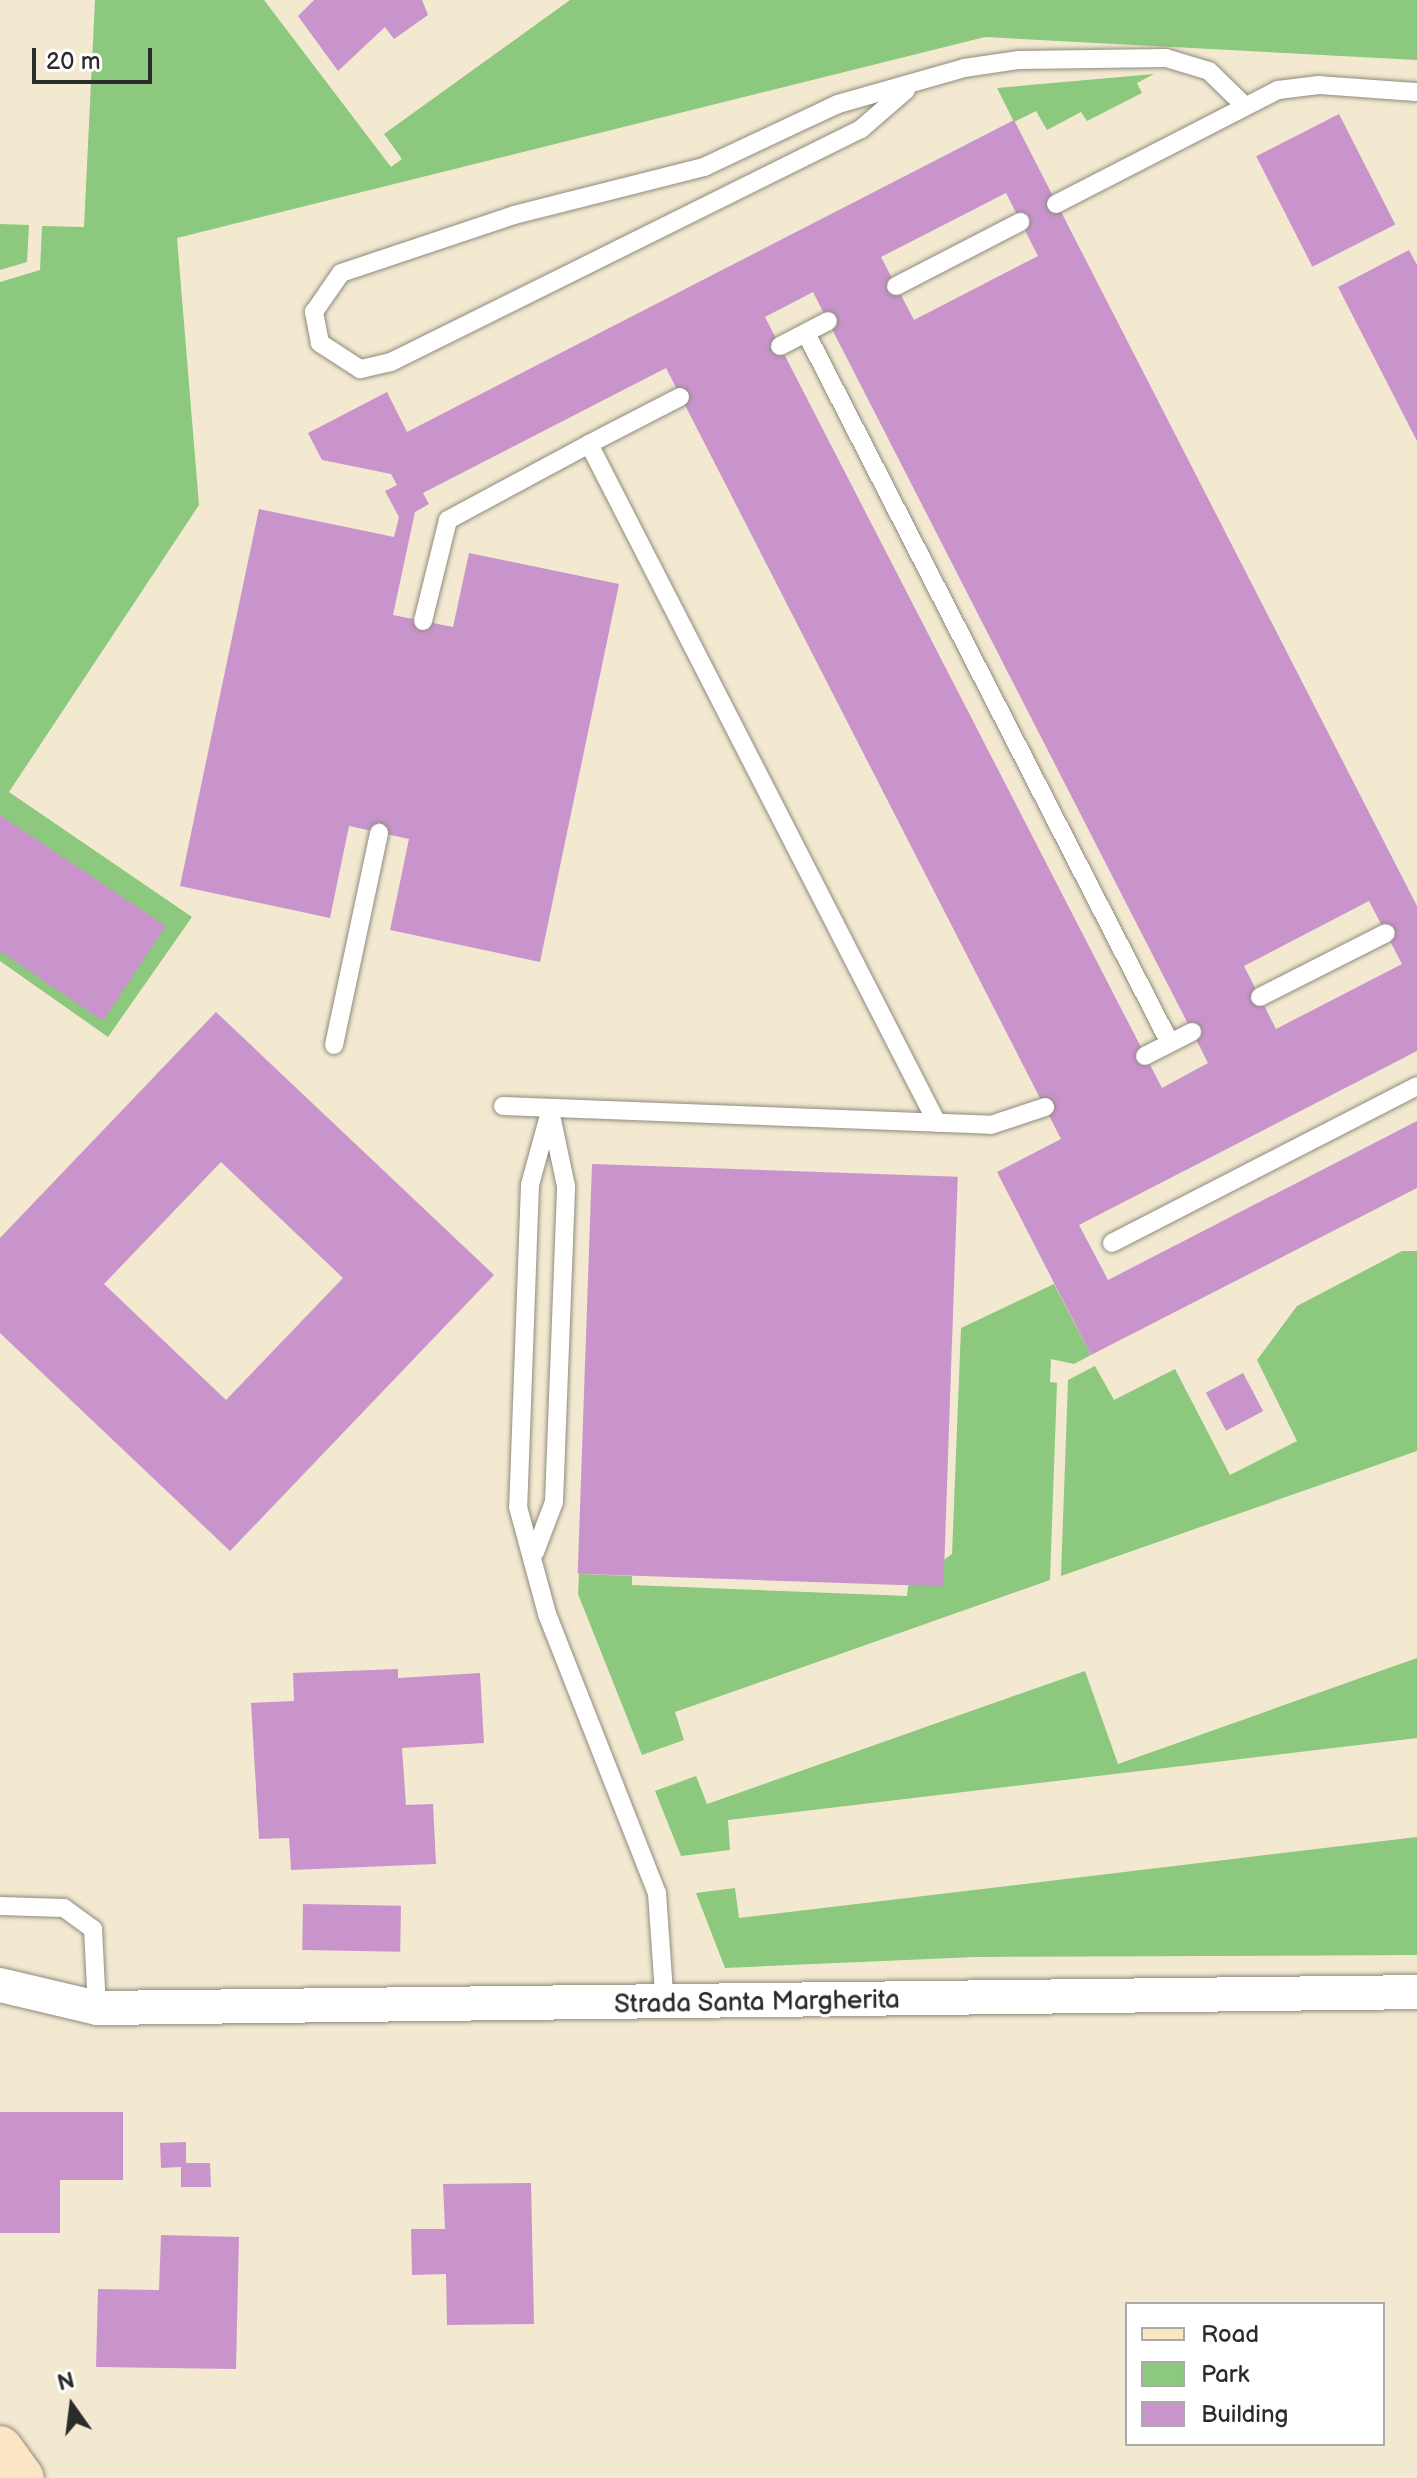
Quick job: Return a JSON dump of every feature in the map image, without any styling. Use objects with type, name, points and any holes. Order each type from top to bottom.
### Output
[{"type":"main road","points":[[0,2448],[22,2478]]},
{"type":"street","name":"Strada Santa Margherita","points":[[0,1985],[97,2008],[665,2006],[1417,1992]]},
{"type":"lane","points":[[906,90],[861,129],[391,362],[352,367],[320,343],[314,312],[341,273],[514,215],[704,167],[838,104],[906,90],[1001,61],[1166,58],[1209,71],[1245,106]]},
{"type":"lane","points":[[1056,204],[1245,106],[1305,85],[1417,92]]},
{"type":"lane","points":[[896,286],[1020,222]]},
{"type":"lane","points":[[780,346],[828,321]]},
{"type":"lane","points":[[806,333],[1170,1043]]},
{"type":"lane","points":[[423,621],[448,520],[680,397]]},
{"type":"lane","points":[[589,444],[937,1123]]},
{"type":"lane","points":[[334,1045],[379,833]]},
{"type":"lane","points":[[1260,997],[1386,933]]},
{"type":"lane","points":[[1145,1056],[1192,1032]]},
{"type":"lane","points":[[1112,1243],[1417,1086]]},
{"type":"lane","points":[[503,1106],[1002,1124],[1045,1107]]},
{"type":"lane","points":[[551,1108],[530,1185],[517,1500],[535,1555],[547,1614],[657,1893],[665,2006]]},
{"type":"lane","points":[[535,1555],[554,1502],[566,1186],[551,1108]]},
{"type":"lane","points":[[0,1906],[64,1908],[93,1929],[97,2008]]},
{"type":"green space","points":[[95,0],[264,0],[391,167],[402,159],[384,134],[570,0],[1417,0],[1417,60],[985,37],[177,238],[199,505],[9,792],[192,917],[108,1037],[0,961],[0,282],[40,270],[42,226],[84,227]]},
{"type":"green space","points":[[1154,74],[1137,83],[1142,93],[1087,121],[1081,112],[1047,130],[1036,111],[1014,122],[997,88]]},
{"type":"green space","points":[[0,224],[29,225],[27,262],[0,270]]},
{"type":"green space","points":[[1402,1251],[1417,1251],[1417,1451],[1061,1576],[1068,1380],[1095,1366],[1114,1400],[1175,1369],[1230,1475],[1297,1441],[1257,1360],[1297,1306]]},
{"type":"green space","points":[[1054,1284],[1091,1355],[1074,1364],[1051,1359],[1050,1382],[1057,1383],[1050,1580],[675,1712],[684,1740],[642,1755],[578,1594],[579,1574],[632,1576],[632,1585],[907,1596],[908,1586],[952,1554],[961,1328]]},
{"type":"green space","points":[[1417,1658],[1417,1738],[728,1820],[730,1850],[681,1856],[655,1791],[696,1776],[707,1804],[1085,1671],[1118,1764]]},
{"type":"green space","points":[[1417,1837],[1417,1955],[975,1957],[725,1968],[696,1893],[735,1888],[739,1918]]},
{"type":"building","points":[[314,0],[422,0],[428,15],[394,39],[385,27],[338,71],[298,16]]},
{"type":"building","points":[[1339,114],[1395,224],[1312,267],[1256,156]]},
{"type":"building","points":[[1014,120],[1417,906],[1417,1051],[1079,1225],[1108,1280],[1417,1121],[1417,1188],[1091,1355],[997,1172],[1061,1139],[666,368],[423,493],[429,504],[415,512],[393,615],[453,627],[469,553],[619,584],[540,962],[390,930],[409,839],[349,826],[330,918],[180,886],[259,509],[394,537],[399,517],[385,491],[397,485],[391,474],[322,460],[308,433],[387,392],[407,432]],"holes":[[[1006,193],[1038,256],[914,320],[881,257]],[[813,292],[1208,1063],[1162,1088],[765,317]],[[1369,901],[1402,964],[1276,1029],[1244,966]]]},
{"type":"building","points":[[1409,250],[1417,265],[1417,441],[1338,287]]},
{"type":"building","points":[[0,815],[166,926],[103,1021],[0,951]]},
{"type":"building","points":[[216,1012],[494,1275],[230,1551],[0,1333],[0,1238]],"holes":[[[221,1162],[343,1278],[226,1400],[104,1284]]]},
{"type":"building","points":[[592,1164],[958,1177],[943,1587],[578,1574]]},
{"type":"building","points":[[1243,1373],[1263,1411],[1226,1431],[1206,1393]]},
{"type":"building","points":[[398,1669],[398,1678],[480,1673],[484,1743],[402,1748],[406,1805],[433,1804],[436,1864],[291,1870],[289,1838],[259,1839],[251,1703],[294,1701],[293,1673]]},
{"type":"building","points":[[303,1904],[401,1906],[400,1952],[302,1950]]},
{"type":"building","points":[[0,2112],[123,2112],[123,2180],[60,2180],[60,2233],[0,2233]]},
{"type":"building","points":[[186,2142],[186,2163],[210,2163],[211,2187],[181,2187],[181,2167],[161,2168],[160,2143]]},
{"type":"building","points":[[531,2183],[534,2324],[447,2325],[446,2274],[412,2275],[411,2229],[445,2229],[443,2184]]},
{"type":"building","points":[[161,2235],[239,2237],[236,2369],[96,2367],[98,2289],[159,2290]]}]
